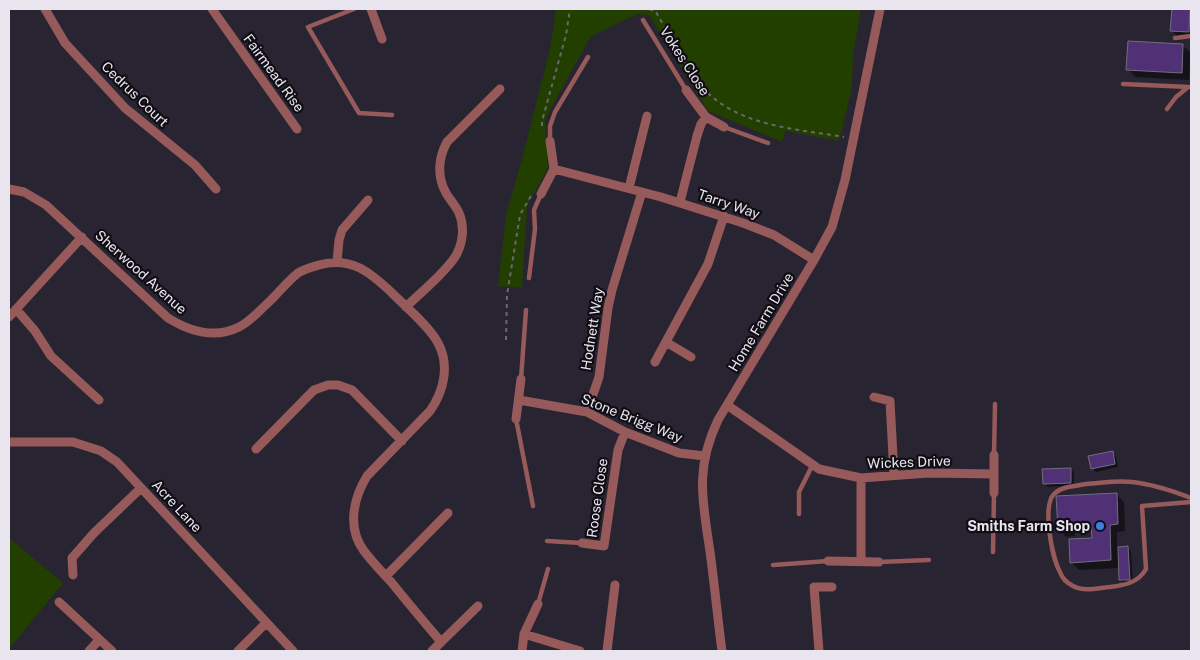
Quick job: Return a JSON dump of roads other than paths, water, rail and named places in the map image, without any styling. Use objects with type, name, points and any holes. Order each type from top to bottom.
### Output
[{"type":"street","name":"Cedrus Court","points":[[45,9],[65,43],[133,116],[194,165],[216,189]]},
{"type":"street","name":"Fairmead Rise","points":[[212,9],[297,129]]},
{"type":"street","points":[[371,9],[382,38]]},
{"type":"street","name":"Home Farm Drive","points":[[722,651],[711,557],[703,512],[702,482],[705,456],[713,431],[727,405],[832,227],[845,180],[880,9]]},
{"type":"street","points":[[406,307],[454,258],[462,236],[459,212],[445,192],[441,182],[439,171],[442,151],[447,142],[500,89]]},
{"type":"street","name":"Vokes Close","points":[[686,90],[706,117],[724,127]]},
{"type":"street","points":[[629,188],[647,116]]},
{"type":"street","name":"Vokes Close","points":[[680,202],[700,124],[706,117]]},
{"type":"street","points":[[537,193],[554,169],[550,141]]},
{"type":"street","name":"Tarry Way","points":[[554,169],[680,202],[724,216],[774,235],[814,260]]},
{"type":"street","name":"Sherwood Avenue","points":[[9,189],[24,192],[46,204],[168,318],[192,330],[224,332],[241,326],[253,317],[298,273],[310,267],[337,262],[358,267],[370,273],[406,307],[438,343],[444,366],[444,378],[436,403],[430,411],[367,476],[360,486],[355,500],[354,528],[364,551],[441,642]]},
{"type":"street","name":"Hodnett Way","points":[[587,412],[599,376],[612,290],[642,192]]},
{"type":"street","points":[[337,262],[342,230],[368,200]]},
{"type":"street","points":[[654,362],[708,264],[724,216]]},
{"type":"street","points":[[9,317],[82,237]]},
{"type":"street","points":[[16,309],[35,331],[51,356],[98,400]]},
{"type":"street","points":[[666,342],[691,356]]},
{"type":"street","points":[[516,419],[521,379]]},
{"type":"street","points":[[256,449],[314,390],[328,385],[338,385],[352,390],[402,440]]},
{"type":"street","points":[[874,397],[890,402],[894,475]]},
{"type":"street","name":"Stone Brigg Way","points":[[519,400],[587,412],[625,432],[679,453],[705,456]]},
{"type":"street","name":"Wickes Drive","points":[[727,405],[819,469],[861,478],[929,473],[994,474]]},
{"type":"street","name":"Roose Close","points":[[582,543],[604,546],[618,450],[625,432]]},
{"type":"street","name":"Acre Lane","points":[[9,442],[73,442],[101,451],[116,462],[293,651]]},
{"type":"street","points":[[994,455],[994,493]]},
{"type":"street","points":[[861,478],[861,561]]},
{"type":"street","points":[[73,575],[72,558],[94,533],[141,488]]},
{"type":"street","points":[[386,576],[448,513]]},
{"type":"street","points":[[828,561],[880,562]]},
{"type":"street","points":[[607,651],[615,584]]},
{"type":"street","points":[[819,651],[814,587],[832,587]]},
{"type":"street","points":[[59,602],[112,651]]},
{"type":"street","points":[[522,651],[524,634],[538,604]]},
{"type":"street","points":[[432,651],[478,606]]},
{"type":"street","points":[[238,651],[266,622]]},
{"type":"street","points":[[524,634],[580,651]]},
{"type":"street","points":[[89,651],[99,640]]},
{"type":"lane","points":[[354,9],[308,27],[359,114],[392,115]]},
{"type":"lane","name":"Vokes Close","points":[[643,20],[686,90]]},
{"type":"lane","points":[[1175,38],[1191,36]]},
{"type":"lane","points":[[550,141],[550,126],[555,112],[588,57]]},
{"type":"lane","points":[[1123,84],[1190,87]]},
{"type":"lane","points":[[1167,109],[1184,89],[1190,87]]},
{"type":"lane","name":"Vokes Close","points":[[724,127],[768,143]]},
{"type":"lane","points":[[529,278],[537,193]]},
{"type":"lane","points":[[521,379],[526,310]]},
{"type":"lane","points":[[994,455],[995,404]]},
{"type":"lane","points":[[516,419],[533,506]]},
{"type":"lane","points":[[799,514],[799,492],[813,464]]},
{"type":"lane","points":[[1191,498],[1132,482],[1073,486],[1062,489],[1050,501],[1049,509],[1052,550],[1060,574],[1067,582],[1080,589],[1125,585],[1136,580],[1142,576],[1146,569],[1142,506],[1191,502]]},
{"type":"lane","points":[[993,552],[994,493]]},
{"type":"lane","points":[[547,541],[582,543]]},
{"type":"lane","points":[[880,562],[929,560]]},
{"type":"lane","points":[[773,565],[828,561]]},
{"type":"lane","points":[[538,604],[548,569]]},
{"type":"place","name":"Smiths Farm Shop","points":[[1100,526]]}]
